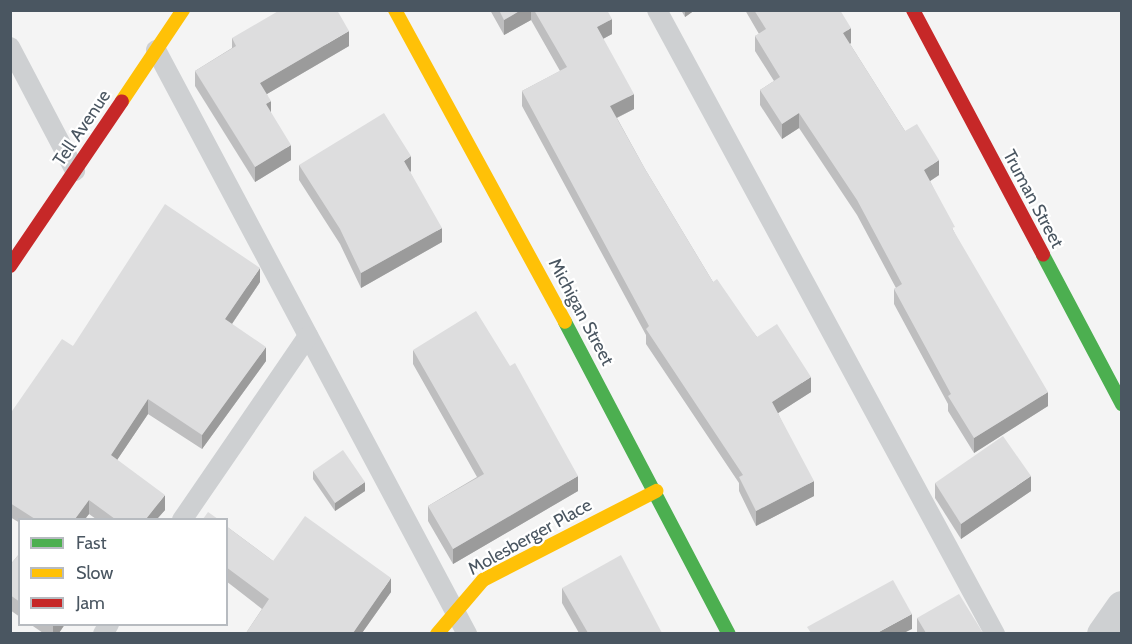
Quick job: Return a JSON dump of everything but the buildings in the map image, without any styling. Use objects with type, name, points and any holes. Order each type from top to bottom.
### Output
[{"type":"street","name":"Tell Avenue","points":[[10,266],[183,10]]},
{"type":"street","name":"Michigan Street","points":[[395,10],[656,491],[729,633]]},
{"type":"street","name":"Truman Street","points":[[913,10],[1122,405]]},
{"type":"street","name":"Molesberger Place","points":[[437,633],[454,609],[483,580],[656,491]]},
{"type":"street","points":[[1103,633],[1122,607]]},
{"type":"lane","points":[[657,10],[995,633]]},
{"type":"lane","points":[[10,47],[75,171]]},
{"type":"lane","points":[[156,51],[467,633]]},
{"type":"lane","points":[[183,518],[308,336]]},
{"type":"traffic: fast","points":[[1043,255],[1122,404]]},
{"type":"traffic: fast","points":[[565,322],[729,634]]},
{"type":"traffic: slow","points":[[122,101],[183,10]]},
{"type":"traffic: slow","points":[[395,10],[565,322]]},
{"type":"traffic: slow","points":[[437,634],[483,580],[656,491]]},
{"type":"traffic: jam","points":[[913,10],[1043,255]]},
{"type":"traffic: jam","points":[[10,266],[122,101]]}]
